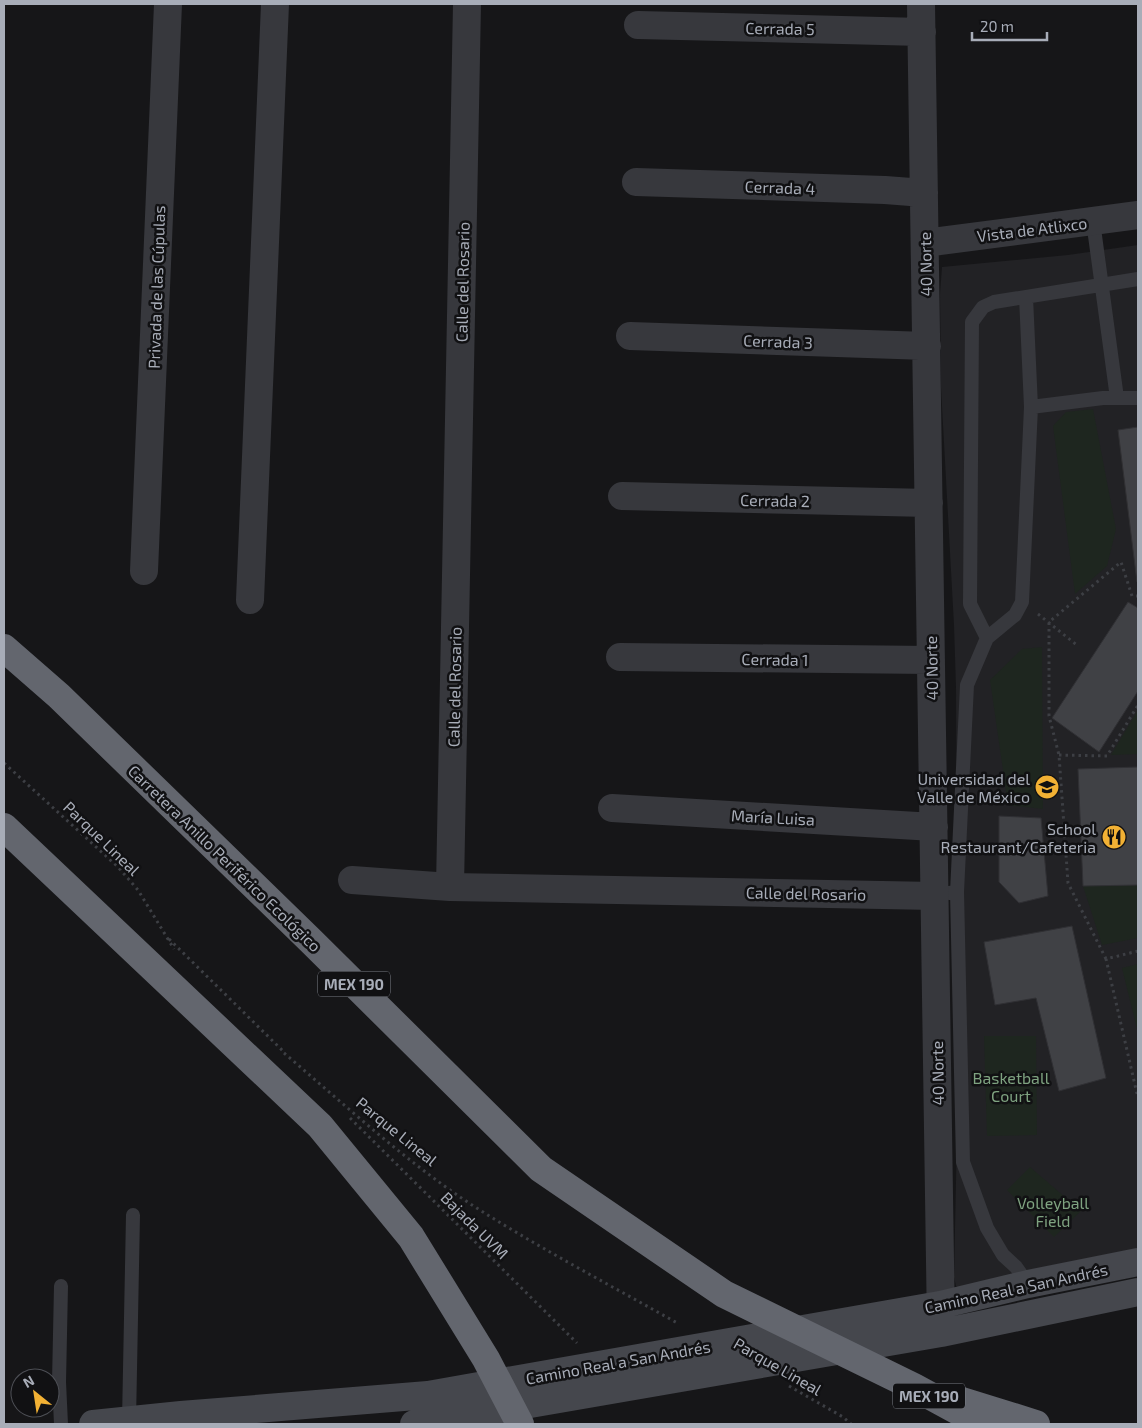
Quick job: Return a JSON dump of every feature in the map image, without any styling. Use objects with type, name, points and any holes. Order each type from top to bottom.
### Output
[{"type":"highway","name":"Carretera Anillo Periférico Ecológico","points":[[4,648],[66,703],[311,941],[541,1169],[724,1294],[914,1388]]},
{"type":"highway","points":[[4,827],[320,1126],[411,1237],[486,1359],[520,1424]]},
{"type":"highway","points":[[914,1388],[1036,1424]]},
{"type":"highway","name":"MEX 190","points":[[914,1388],[982,1424]]},
{"type":"main road","name":"Camino Real a San Andrés","points":[[93,1424],[185,1420],[428,1395],[940,1305],[1028,1284],[1138,1262]]},
{"type":"main road","name":"Camino Real a San Andrés","points":[[414,1424],[941,1333],[1138,1292]]},
{"type":"street","name":"Privada de las Cúpulas","points":[[144,571],[168,4]]},
{"type":"street","points":[[250,600],[275,4]]},
{"type":"street","name":"Calle del Rosario","points":[[467,4],[450,887],[946,894]]},
{"type":"street","name":"40 Norte","points":[[922,4],[934,827],[946,894],[941,1333]]},
{"type":"street","name":"Cerrada 5","points":[[638,25],[922,32]]},
{"type":"street","name":"Cerrada 4","points":[[636,182],[885,190],[924,193]]},
{"type":"street","name":"Vista de Atlixco","points":[[925,243],[1138,215]]},
{"type":"street","name":"Cerrada 3","points":[[630,336],[926,346]]},
{"type":"street","name":"Cerrada 2","points":[[622,496],[929,504]]},
{"type":"street","name":"Cerrada 1","points":[[620,658],[931,660]]},
{"type":"street","name":"María Luisa","points":[[612,808],[934,827]]},
{"type":"street","points":[[352,880],[450,887]]},
{"type":"lane","points":[[1093,221],[1117,398]]},
{"type":"lane","points":[[987,638],[970,604],[972,322],[983,307],[994,302],[1138,279]]},
{"type":"lane","points":[[1026,297],[1031,407],[1022,602],[1015,616],[987,638],[968,684],[946,894],[963,1162],[987,1228],[1003,1255],[1016,1267],[1028,1284]]},
{"type":"lane","points":[[1031,407],[1103,398],[1138,398]]},
{"type":"lane","points":[[129,1422],[133,1215]]},
{"type":"lane","points":[[60,1286],[59,1382],[61,1424]]},
{"type":"path","points":[[1049,622],[1121,562],[1132,596],[1138,596]]},
{"type":"path","points":[[1022,602],[1078,646]]},
{"type":"path","points":[[1049,622],[1049,716],[1058,755],[1068,883],[1106,959],[1138,1098]]},
{"type":"path","points":[[1058,755],[1107,756],[1138,705]]},
{"type":"path","name":"Parque Lineal","points":[[4,763],[118,867],[138,890],[178,956]]},
{"type":"path","points":[[163,933],[339,1107]]},
{"type":"path","points":[[1106,959],[1138,951]]},
{"type":"path","name":"Parque Lineal","points":[[236,1012],[405,1156],[472,1204],[516,1232],[683,1326]]},
{"type":"path","name":"Bajada UVM","points":[[346,1114],[599,1365]]},
{"type":"path","name":"Parque Lineal","points":[[784,1384],[843,1417],[851,1424]]},
{"type":"shaded area","name":"Universidad del Valle de México","points":[[1138,245],[1138,1253],[963,1290],[956,1286],[954,1277],[958,1086],[956,688],[941,388],[940,294],[942,267],[1068,255]]},
{"type":"green space","points":[[1093,409],[1116,529],[1107,566],[1075,594],[1053,426],[1066,412]]},
{"type":"green space","points":[[1042,647],[1043,809],[1008,805],[990,680],[1022,649]]},
{"type":"green space","points":[[1138,710],[1138,754],[1111,755]]},
{"type":"green space","points":[[1138,885],[1138,938],[1102,945],[1083,886]]},
{"type":"green space","points":[[1138,964],[1138,1033],[1122,968]]},
{"type":"green space","name":"Basketball Court","points":[[984,1036],[1036,1036],[1037,1135],[987,1136]]},
{"type":"green space","name":"Volleyball Field","points":[[1030,1167],[1081,1211],[1054,1237],[1007,1190]]},
{"type":"building","points":[[1138,427],[1138,582],[1137,582],[1118,430]]},
{"type":"building","points":[[1128,602],[1138,608],[1138,691],[1099,752],[1052,718]]},
{"type":"building","points":[[1138,767],[1138,885],[1083,886],[1078,769]]},
{"type":"building","points":[[999,816],[1041,818],[1048,896],[1019,903],[999,882]]},
{"type":"building","points":[[1072,926],[1106,1078],[1059,1091],[1036,998],[995,1005],[984,942]]},
{"type":"place","name":"Universidad del Valle de México","points":[[1047,787]]},
{"type":"place","name":"School Restaurant/Cafeteria","points":[[1114,837]]}]
